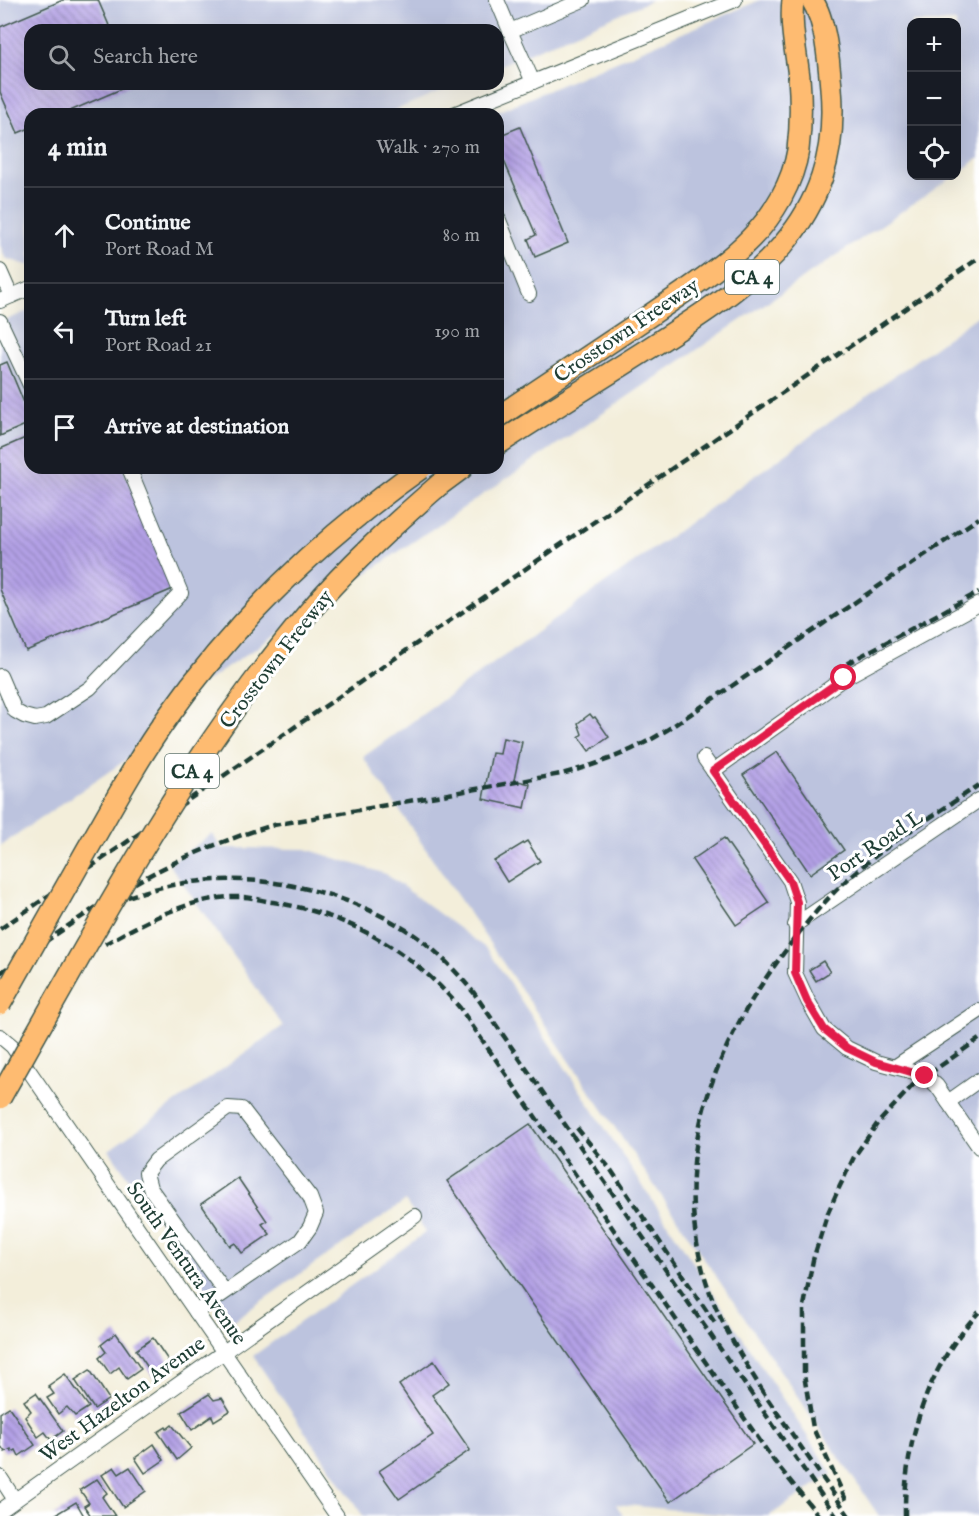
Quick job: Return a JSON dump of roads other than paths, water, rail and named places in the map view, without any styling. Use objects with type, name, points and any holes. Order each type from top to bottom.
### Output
[{"type":"highway","name":"Crosstown Freeway","points":[[504,413],[720,265],[752,237],[768,218],[789,179],[797,153],[800,130],[799,76],[791,19],[793,0]]},
{"type":"highway","name":"Crosstown Freeway","points":[[504,440],[675,332],[731,293],[760,271],[800,225],[816,195],[828,159],[833,121],[829,63],[818,9],[812,0]]},
{"type":"highway","name":"Crosstown Freeway","points":[[0,1004],[142,756],[194,681],[253,612],[310,556],[352,519],[413,474]]},
{"type":"highway","name":"Crosstown Freeway","points":[[0,1098],[117,892],[194,768],[233,712],[280,648],[339,578],[438,485],[454,474]]},
{"type":"street","points":[[497,0],[533,82]]},
{"type":"street","points":[[510,31],[583,0]]},
{"type":"street","points":[[469,108],[735,0]]},
{"type":"street","points":[[504,233],[529,294]]},
{"type":"street","points":[[0,271],[5,299],[24,291]]},
{"type":"street","points":[[2,326],[6,348],[24,376]]},
{"type":"street","points":[[0,676],[15,711],[35,719],[46,717],[90,688],[181,593],[131,474]]},
{"type":"street","points":[[713,771],[844,678],[979,604]]},
{"type":"street","points":[[704,758],[790,881],[797,902],[795,973],[807,1001],[824,1029],[847,1048],[876,1062],[925,1076],[937,1086],[979,1147]]},
{"type":"street","name":"Port Road L","points":[[795,925],[979,800]]},
{"type":"street","points":[[896,1066],[979,1011]]},
{"type":"street","name":"South Ventura Avenue","points":[[0,1036],[12,1046],[337,1516]]},
{"type":"street","points":[[948,1102],[979,1080]]},
{"type":"street","points":[[196,1312],[225,1292],[300,1240],[310,1227],[316,1213],[310,1197],[242,1108],[228,1108],[156,1160],[147,1173],[150,1188],[225,1292]]},
{"type":"street","name":"West Hazelton Avenue","points":[[0,1511],[415,1216]]},
{"type":"street","points":[[0,1477],[15,1500]]},
{"type":"railway","points":[[0,929],[979,258]]},
{"type":"railway","points":[[0,973],[125,888],[188,856],[232,839],[274,825],[561,774],[590,766],[631,750],[670,728],[979,518]]},
{"type":"railway","points":[[835,670],[979,592]]},
{"type":"railway","points":[[764,1393],[720,1317],[702,1267],[694,1223],[693,1180],[697,1138],[707,1097],[722,1057],[763,982],[821,907],[847,880],[885,848],[979,785]]},
{"type":"railway","points":[[115,902],[151,890],[188,882],[226,880],[264,882],[302,888],[339,898],[375,913],[418,937],[452,967],[474,993],[836,1516]]},
{"type":"railway","points":[[105,944],[171,911],[206,900],[246,897],[301,908],[352,926],[399,952],[420,968],[460,1008],[774,1461],[819,1516]]},
{"type":"railway","points":[[846,1500],[813,1428],[804,1375],[804,1306],[813,1260],[827,1215],[838,1190],[854,1157],[877,1124],[913,1085],[979,1039]]},
{"type":"railway","points":[[577,1128],[611,1170],[717,1326]]},
{"type":"railway","points":[[905,1516],[909,1460],[922,1406],[945,1357],[979,1312]]},
{"type":"railway","points":[[760,1388],[849,1516]]}]
